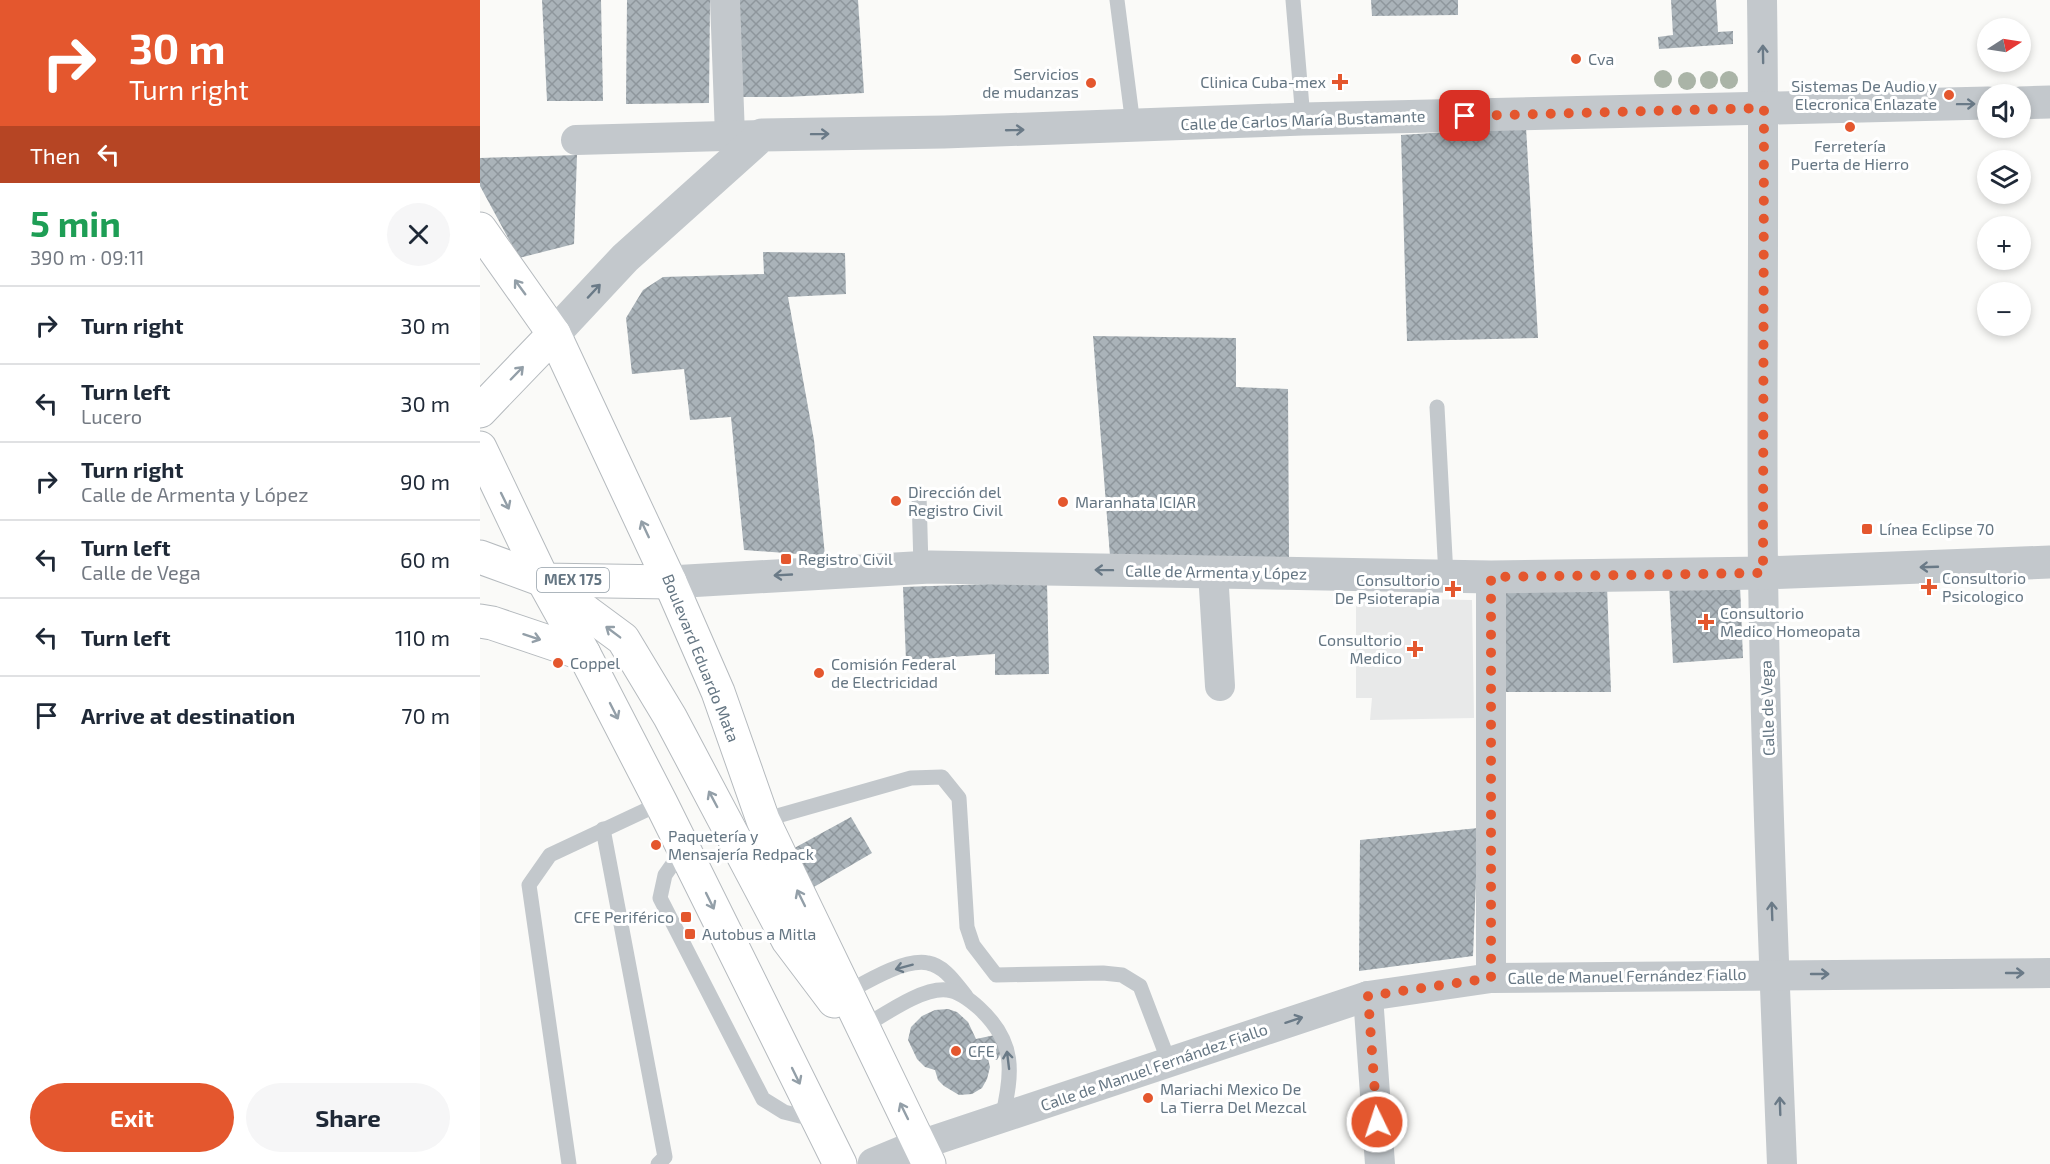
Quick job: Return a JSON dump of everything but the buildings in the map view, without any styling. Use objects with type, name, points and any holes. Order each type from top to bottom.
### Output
[{"type":"main road","name":"Boulevard Eduardo Mata","points":[[480,229],[554,334],[670,582],[718,692],[763,820],[925,1155]]},
{"type":"main road","points":[[480,411],[554,334]]},
{"type":"main road","points":[[480,448],[543,580],[584,654],[684,848],[840,1164]]},
{"type":"main road","name":"MEX 175","points":[[480,557],[543,580],[670,582]]},
{"type":"main road","points":[[543,580],[622,639],[670,717],[788,940],[879,1060]]},
{"type":"main road","points":[[480,621],[584,654]]},
{"type":"street","points":[[724,0],[730,136]]},
{"type":"street","name":"Calle de Vega","points":[[1762,0],[1764,108],[1763,573],[1774,974],[1782,1164]]},
{"type":"street","points":[[2031,103],[2050,102]]},
{"type":"street","name":"Calle de Carlos María Bustamante","points":[[576,140],[944,132],[1303,119],[1977,103]]},
{"type":"street","points":[[554,334],[625,258],[762,135]]},
{"type":"street","name":"Calle de Armenta y López","points":[[670,582],[921,567],[1491,577],[1763,573],[2050,562]]},
{"type":"street","points":[[1213,572],[1220,686]]},
{"type":"street","points":[[1491,577],[1491,978]]},
{"type":"street","name":"Calle de Manuel Fernández Fiallo","points":[[874,1164],[925,1155],[1002,1118],[1368,996],[1491,978],[2050,973]]},
{"type":"street","points":[[1368,996],[1380,1164]]},
{"type":"lane","points":[[1118,0],[1133,125]]},
{"type":"lane","points":[[1293,0],[1303,119]]},
{"type":"lane","points":[[1437,407],[1446,576]]},
{"type":"lane","points":[[919,494],[921,567]]},
{"type":"lane","points":[[763,820],[911,778],[942,777],[959,798],[967,927],[974,945],[996,975],[1122,975],[1140,986],[1169,1062]]},
{"type":"lane","points":[[569,1164],[529,885],[550,855],[661,803]]},
{"type":"lane","points":[[603,829],[665,1157],[658,1164]]},
{"type":"lane","points":[[684,848],[665,875],[660,898],[763,1099],[784,1112],[818,1120]]},
{"type":"lane","points":[[846,993],[903,965],[928,963],[946,973],[997,1027],[1005,1043],[1010,1063],[1008,1093],[1002,1118]]},
{"type":"lane","points":[[863,1027],[926,993],[947,989],[968,998]]},
{"type":"shaded area","name":"Consultorio Medico","points":[[1356,598],[1472,600],[1474,718],[1370,720],[1372,698],[1356,698]]},
{"type":"place","name":"Cva","points":[[1576,59]]},
{"type":"place","name":"Clinica Cuba-mex","points":[[1340,82]]},
{"type":"place","name":"Servicios de mudanzas","points":[[1091,83]]},
{"type":"place","name":"Sistemas De Audio y Elecronica Enlazate","points":[[1949,95]]},
{"type":"place","name":"Ferretería Puerta de Hierro","points":[[1850,127]]},
{"type":"place","name":"Dirección del Registro Civil","points":[[896,501]]},
{"type":"place","name":"Maranhata ICIAR","points":[[1063,502]]},
{"type":"place","name":"Línea Eclipse 70","points":[[1867,529]]},
{"type":"place","name":"Registro Civil","points":[[786,559]]},
{"type":"place","name":"Consultorio Psicologico","points":[[1929,587]]},
{"type":"place","name":"Consultorio De Psioterapia","points":[[1453,589]]},
{"type":"place","name":"Consultorio Medico Homeopata","points":[[1706,622]]},
{"type":"place","name":"Consultorio Medico","points":[[1415,649]]},
{"type":"place","name":"Coppel","points":[[558,663]]},
{"type":"place","name":"Comisión Federal de Electricidad","points":[[819,673]]},
{"type":"place","name":"Paquetería y Mensajería Redpack","points":[[656,845]]},
{"type":"place","name":"CFE Periférico","points":[[686,917]]},
{"type":"place","name":"Autobus a Mitla","points":[[690,934]]},
{"type":"place","name":"CFE","points":[[956,1051]]},
{"type":"place","name":"Mariachi Mexico De La Tierra Del Mezcal","points":[[1148,1098]]},
{"type":"route","points":[[1377,1122],[1368,996],[1491,978],[1491,577],[1763,573],[1764,108],[1465,116]]}]
